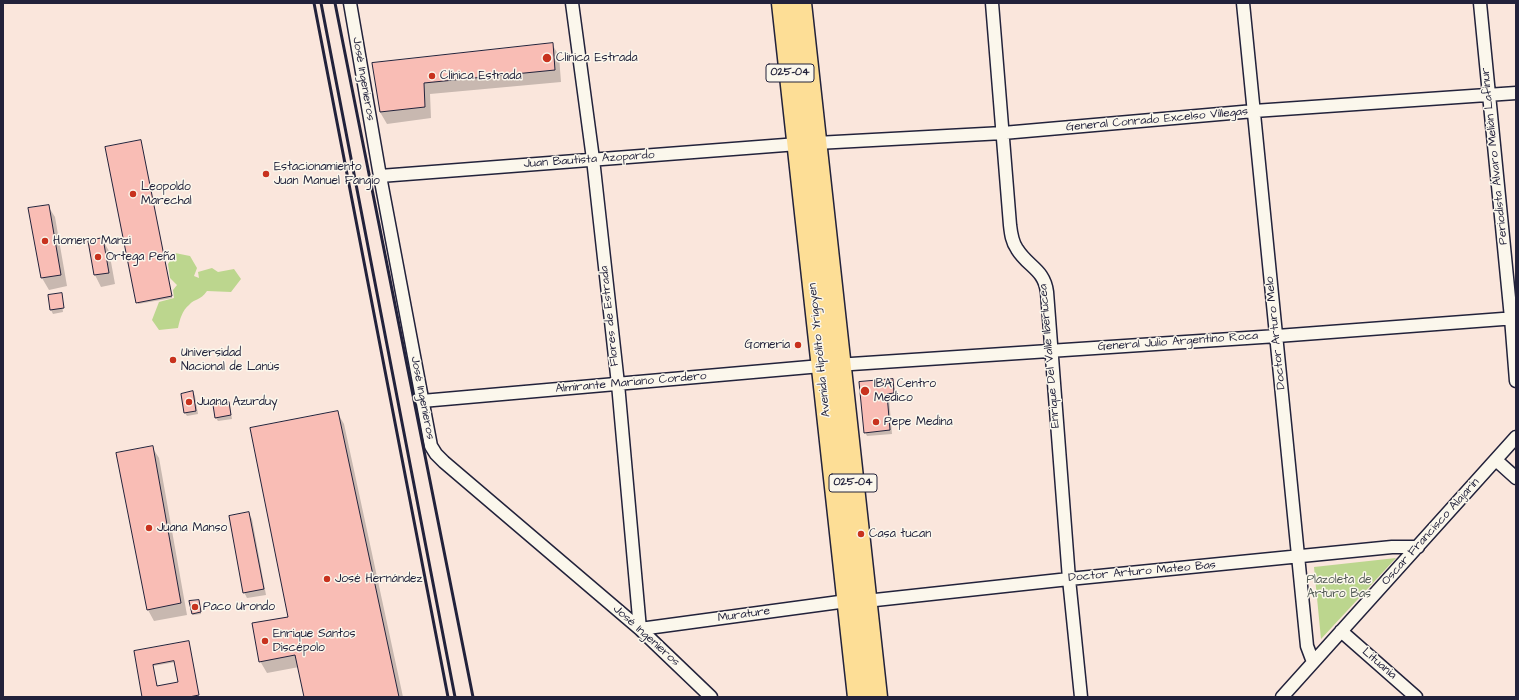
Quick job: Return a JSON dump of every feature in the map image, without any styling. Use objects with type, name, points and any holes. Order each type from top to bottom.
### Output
[{"type":"main road","name":"Avenida Hipólito Yrigoyen","points":[[782,3],[807,144]]},
{"type":"main road","name":"Avenida Hipólito Yrigoyen","points":[[801,3],[807,144],[831,365],[857,601],[877,697]]},
{"type":"main road","name":"Avenida Hipólito Yrigoyen","points":[[857,601],[858,697]]},
{"type":"street","name":"José Ingenieros","points":[[350,3],[380,176],[431,446],[436,454],[640,629],[711,697]]},
{"type":"street","name":"Flores de Estrada","points":[[572,3],[593,159],[618,384],[640,629]]},
{"type":"street","name":"Enrique Del Valle Iberlucea","points":[[992,3],[1012,241],[1018,251],[1041,276],[1045,283],[1069,579],[1081,697]]},
{"type":"street","name":"Doctor Arturo Melo","points":[[1243,3],[1299,557],[1306,646],[1313,662]]},
{"type":"street","name":"Periodista Álvaro Melián Lafinur","points":[[1480,3],[1514,318],[1516,381]]},
{"type":"street","name":"General Conrado Excelso Villegas","points":[[807,144],[1003,133],[1254,111],[1516,93]]},
{"type":"street","name":"Juan Bautista Azopardo","points":[[380,176],[807,144]]},
{"type":"street","name":"General Julio Argentino Roca","points":[[831,365],[1277,336],[1514,318]]},
{"type":"street","name":"Almirante Mariano Cordero","points":[[422,401],[831,365]]},
{"type":"street","name":"Oscar Francisco Alajarín","points":[[1282,697],[1516,438]]},
{"type":"street","points":[[1496,460],[1516,478]]},
{"type":"street","name":"Doctor Arturo Mateo Bas","points":[[857,601],[1392,547],[1418,547]]},
{"type":"street","name":"Murature","points":[[640,629],[857,601]]},
{"type":"street","name":"Lituania","points":[[1341,631],[1416,697]]},
{"type":"green space","points":[[175,253],[190,256],[197,268],[194,276],[199,278],[198,272],[212,268],[218,272],[234,269],[241,279],[231,292],[207,291],[191,303],[183,313],[178,328],[159,330],[152,320],[159,302],[174,298],[173,290],[177,285],[170,278],[168,264]]},
{"type":"green space","name":"Plazoleta de Arturo Bas","points":[[1396,558],[1321,639],[1314,567]]},
{"type":"building","name":"Clínica Estrada","points":[[553,43],[555,70],[424,83],[425,107],[380,112],[372,63]]},
{"type":"building","name":"Leopoldo Marechal","points":[[141,140],[172,296],[136,303],[105,147]]},
{"type":"building","name":"Homero Manzi","points":[[49,205],[61,275],[41,278],[28,208]]},
{"type":"building","name":"Ortega Peña","points":[[103,238],[109,273],[94,275],[88,241]]},
{"type":"building","points":[[62,293],[64,308],[50,310],[48,295]]},
{"type":"building","points":[[893,379],[894,393],[887,394],[890,430],[864,433],[859,382]]},
{"type":"building","name":"Juana Azurduy","points":[[193,391],[196,411],[184,413],[181,394]]},
{"type":"building","points":[[229,402],[231,415],[215,418],[213,405]]},
{"type":"building","name":"José Hernández","points":[[338,411],[399,697],[304,697],[295,655],[259,662],[252,623],[288,617],[250,428]]},
{"type":"building","name":"Juana Manso","points":[[153,446],[181,603],[147,610],[116,453]]},
{"type":"building","points":[[249,512],[264,589],[243,593],[229,516]]},
{"type":"building","name":"Paco Urondo","points":[[199,600],[201,612],[192,614],[189,601]]},
{"type":"building","points":[[189,641],[199,695],[189,697],[142,697],[134,651]],"holes":[[[174,661],[178,682],[157,686],[153,665]]]},
{"type":"railway","points":[[314,3],[448,697]]},
{"type":"railway","points":[[321,3],[455,697]]},
{"type":"railway","points":[[335,3],[473,697]]},
{"type":"place","name":"Clinica Estrada","points":[[547,58]]},
{"type":"place","name":"Clínica Estrada","points":[[432,76]]},
{"type":"place","name":"Estacionamiento Juan Manuel Fangio","points":[[266,174]]},
{"type":"place","name":"Leopoldo Marechal","points":[[133,194]]},
{"type":"place","name":"Homero Manzi","points":[[45,241]]},
{"type":"place","name":"Ortega Peña","points":[[98,257]]},
{"type":"place","name":"Gomería","points":[[798,345]]},
{"type":"place","name":"Universidad Nacional de Lanús","points":[[173,360]]},
{"type":"place","name":"IBA Centro Medico","points":[[865,391]]},
{"type":"place","name":"Juana Azurduy","points":[[189,402]]},
{"type":"place","name":"Pepe Medina","points":[[876,422]]},
{"type":"place","name":"Juana Manso","points":[[149,528]]},
{"type":"place","name":"Casa tucan","points":[[861,534]]},
{"type":"place","name":"José Hernández","points":[[327,579]]},
{"type":"place","name":"Paco Urondo","points":[[195,607]]},
{"type":"place","name":"Enrique Santos Discépolo","points":[[265,641]]}]
